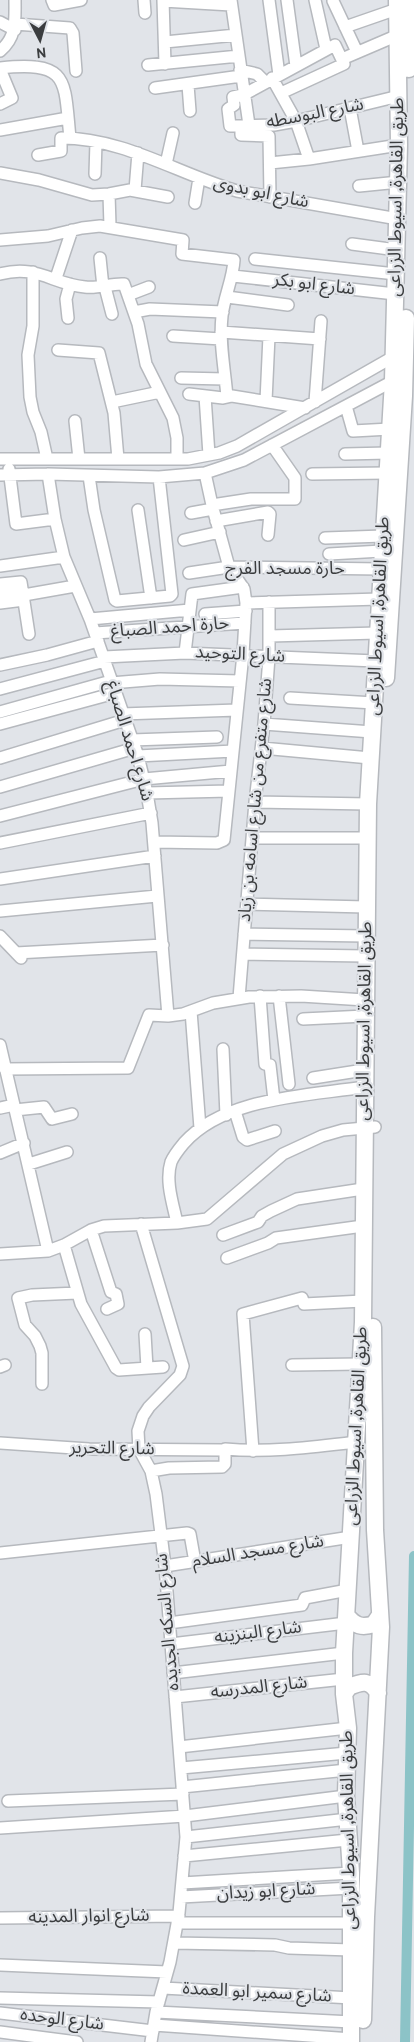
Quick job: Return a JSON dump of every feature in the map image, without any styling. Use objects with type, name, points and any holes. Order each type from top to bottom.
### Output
[{"type":"highway","name":"طريق القاهرة, اسيوط الزراعى","points":[[355,2041],[366,1917],[378,1693],[380,1615],[375,1530],[369,1127],[378,813],[380,655],[377,633],[393,382],[400,144],[398,35],[401,3]]},
{"type":"highway","name":"طريق القاهرة, اسيوط الزراعى","points":[[355,2041],[352,2022],[351,1880],[346,1796],[348,1728],[344,1687],[344,1653],[363,1301],[363,1189],[369,1127],[364,1088],[364,1070],[370,758],[374,703],[409,396],[410,167],[401,3]]},
{"type":"highway","points":[[346,1620],[354,1624],[368,1626],[374,1624],[380,1615]]},
{"type":"highway","points":[[344,1687],[366,1682],[374,1686],[378,1693]]},
{"type":"street","points":[[0,51],[8,44],[15,27],[15,0]]},
{"type":"street","points":[[52,0],[54,5],[81,0]]},
{"type":"street","points":[[144,0],[145,13]]},
{"type":"street","points":[[269,0],[272,78],[296,122],[309,159]]},
{"type":"street","points":[[287,0],[296,66]]},
{"type":"street","points":[[281,93],[344,64],[331,47],[315,0]]},
{"type":"street","points":[[332,0],[357,52]]},
{"type":"street","points":[[165,64],[163,1],[231,3],[243,95],[240,126],[242,135],[269,136],[270,197]]},
{"type":"street","points":[[345,27],[401,3]]},
{"type":"street","points":[[0,22],[15,27],[66,27],[72,31],[76,71]]},
{"type":"street","points":[[165,42],[236,35]]},
{"type":"street","points":[[342,59],[398,35]]},
{"type":"street","points":[[240,126],[228,109],[234,106],[233,98],[243,95],[331,47]]},
{"type":"street","points":[[148,65],[238,56]]},
{"type":"street","points":[[0,104],[12,98],[0,68],[31,66],[53,72],[63,83],[70,138],[60,139],[61,151],[38,155]]},
{"type":"street","points":[[155,88],[188,84],[241,73],[257,74],[272,78]]},
{"type":"street","points":[[188,84],[190,111]]},
{"type":"street","name":"شارع البوسطه","points":[[240,126],[296,122],[399,96]]},
{"type":"street","points":[[350,108],[358,151]]},
{"type":"street","points":[[0,130],[68,118]]},
{"type":"street","points":[[166,164],[173,132]]},
{"type":"street","name":"شارع ابو بدوى","points":[[70,138],[96,142],[138,153],[237,191],[398,219]]},
{"type":"street","points":[[95,174],[96,142]]},
{"type":"street","points":[[270,163],[309,159],[400,144]]},
{"type":"street","points":[[136,190],[138,153]]},
{"type":"street","points":[[0,172],[39,180],[98,196],[120,191],[136,190],[168,197]]},
{"type":"street","points":[[195,203],[199,178]]},
{"type":"street","points":[[359,186],[399,182]]},
{"type":"street","points":[[109,194],[110,226]]},
{"type":"street","points":[[0,240],[48,236],[91,226],[110,226],[182,240],[182,254],[234,260],[233,276],[222,312],[221,335],[227,397]]},
{"type":"street","points":[[56,278],[72,230]]},
{"type":"street","points":[[352,244],[397,250]]},
{"type":"street","points":[[100,258],[104,287],[112,314]]},
{"type":"street","points":[[256,259],[396,274]]},
{"type":"street","points":[[0,274],[16,271],[33,272],[86,288],[123,284],[140,330],[146,364],[171,412],[175,425],[177,459]]},
{"type":"street","points":[[33,272],[33,326],[28,355],[30,397],[32,412],[41,432],[47,459]]},
{"type":"street","name":"شارع ابو بكر","points":[[233,276],[395,294]]},
{"type":"street","points":[[68,318],[66,298],[70,284]]},
{"type":"street","points":[[128,295],[149,287]]},
{"type":"street","points":[[226,297],[288,304]]},
{"type":"street","points":[[134,312],[150,309],[222,312]]},
{"type":"street","points":[[310,405],[321,321]]},
{"type":"street","points":[[173,336],[221,335],[320,339]]},
{"type":"street","points":[[266,401],[269,336]]},
{"type":"street","points":[[58,350],[98,352],[112,402],[118,459]]},
{"type":"street","points":[[55,519],[16,524],[5,475],[4,459],[177,459],[209,456],[237,446],[393,357]]},
{"type":"street","points":[[181,378],[225,379]]},
{"type":"street","points":[[5,475],[159,476],[205,473],[244,460],[393,382]]},
{"type":"street","points":[[112,402],[160,392]]},
{"type":"street","points":[[189,394],[232,396],[310,405]]},
{"type":"street","points":[[205,396],[209,456]]},
{"type":"street","points":[[346,406],[352,431],[390,429]]},
{"type":"street","points":[[74,421],[79,459]]},
{"type":"street","points":[[191,513],[251,498],[295,499],[295,478],[272,445]]},
{"type":"street","points":[[237,446],[244,460]]},
{"type":"street","points":[[345,454],[388,453]]},
{"type":"street","points":[[154,842],[217,843],[224,840],[238,710],[246,607],[242,587],[230,567],[212,507],[205,473]]},
{"type":"street","points":[[312,474],[387,473]]},
{"type":"street","name":"شارع احمد الصباغ","points":[[48,474],[55,519],[64,557],[97,637],[144,778],[151,813],[154,842],[168,1016]]},
{"type":"street","points":[[89,476],[100,536],[115,600],[151,598],[172,594],[159,476]]},
{"type":"street","points":[[138,510],[151,598]]},
{"type":"street","points":[[184,540],[218,526],[268,512],[270,514],[268,535]]},
{"type":"street","points":[[325,538],[383,544]]},
{"type":"street","points":[[329,554],[383,544]]},
{"type":"street","points":[[0,566],[64,557]]},
{"type":"street","name":"حارة مسجد الفرج","points":[[189,573],[230,567],[381,569]]},
{"type":"street","points":[[204,570],[206,591]]},
{"type":"street","points":[[0,584],[22,582],[30,634]]},
{"type":"street","points":[[0,603],[24,596],[75,586]]},
{"type":"street","points":[[185,653],[192,594],[242,587]]},
{"type":"street","points":[[0,594],[24,596]]},
{"type":"street","points":[[205,614],[269,602],[379,600]]},
{"type":"street","name":"شارع متفرع من شارع اسامه بن زياد","points":[[239,998],[255,802],[264,724],[270,636],[269,602]]},
{"type":"street","points":[[90,619],[190,610]]},
{"type":"street","name":"حارة احمد الصباغ","points":[[0,665],[47,655],[97,637],[245,623]]},
{"type":"street","points":[[270,636],[377,633]]},
{"type":"street","name":"شارع التوحيد","points":[[0,688],[104,659],[185,653],[243,654],[269,657],[380,655]]},
{"type":"street","points":[[0,712],[112,686],[160,679],[240,681]]},
{"type":"street","points":[[0,724],[112,686]]},
{"type":"street","points":[[290,698],[374,703]]},
{"type":"street","points":[[0,758],[124,717],[238,710]]},
{"type":"street","points":[[264,724],[372,732]]},
{"type":"street","points":[[0,787],[135,748],[217,737]]},
{"type":"street","points":[[135,748],[233,751]]},
{"type":"street","points":[[262,748],[370,758]]},
{"type":"street","points":[[0,816],[144,778],[231,771]]},
{"type":"street","points":[[147,793],[228,791]]},
{"type":"street","points":[[255,802],[368,804]]},
{"type":"street","points":[[0,843],[151,813]]},
{"type":"street","points":[[252,838],[367,838]]},
{"type":"street","points":[[0,879],[155,856]]},
{"type":"street","points":[[0,911],[157,896]]},
{"type":"street","points":[[247,904],[366,907]]},
{"type":"street","points":[[244,934],[366,936]]},
{"type":"street","points":[[0,936],[19,956],[163,945]]},
{"type":"street","points":[[243,954],[365,956]]},
{"type":"street","points":[[260,996],[266,1064],[270,1066],[274,1100]]},
{"type":"street","points":[[4,1073],[128,1068],[149,1015],[168,1016],[191,1011],[213,1003],[239,998],[279,996],[365,1008]]},
{"type":"street","points":[[279,996],[289,1084]]},
{"type":"street","points":[[303,1019],[365,1008]]},
{"type":"street","points":[[191,1011],[200,1128]]},
{"type":"street","points":[[0,1046],[4,1073],[24,1143],[48,1251]]},
{"type":"street","points":[[223,1049],[231,1113],[243,1137],[250,1141],[276,1131]]},
{"type":"street","points":[[313,1078],[364,1070]]},
{"type":"street","points":[[178,1223],[171,1193],[171,1163],[182,1146],[200,1128],[231,1113],[274,1100],[364,1088]]},
{"type":"street","points":[[0,1108],[44,1107],[52,1120],[72,1114]]},
{"type":"street","points":[[0,1254],[48,1251],[64,1245],[91,1230],[104,1226],[178,1223],[211,1217],[283,1154],[302,1144],[336,1132],[369,1127]]},
{"type":"street","points":[[0,1153],[24,1143]]},
{"type":"street","points":[[29,1164],[68,1152]]},
{"type":"street","points":[[223,1236],[258,1222],[271,1211],[298,1199],[363,1189]]},
{"type":"street","points":[[139,1450],[138,1430],[143,1416],[180,1375],[183,1366],[141,1224]]},
{"type":"street","points":[[227,1258],[268,1243],[275,1238],[363,1226]]},
{"type":"street","points":[[91,1230],[111,1292],[116,1294],[118,1304],[106,1309]]},
{"type":"street","points":[[64,1245],[77,1293],[86,1316],[117,1370],[163,1367]]},
{"type":"street","points":[[42,1384],[42,1353],[35,1336],[25,1325],[18,1297],[77,1293]]},
{"type":"street","points":[[253,1451],[244,1314],[302,1298],[304,1304],[363,1301]]},
{"type":"street","points":[[145,1334],[147,1368]]},
{"type":"street","points":[[292,1365],[360,1364]]},
{"type":"street","name":"شارع التحرير","points":[[0,1443],[89,1450],[253,1451],[356,1442]]},
{"type":"street","name":"شارع السكه الجديده","points":[[139,1450],[151,1471],[156,1494],[165,1566],[186,1837],[178,1920],[153,2033]]},
{"type":"street","name":"شارع التحرير","points":[[151,1471],[169,1468],[222,1467],[225,1464],[224,1450]]},
{"type":"street","points":[[0,1553],[187,1533],[190,1534],[195,1562]]},
{"type":"street","name":"شارع مسجد السلام","points":[[165,1566],[351,1538]]},
{"type":"street","points":[[169,1623],[302,1605],[306,1598],[348,1590]]},
{"type":"street","name":"شارع البنزينه","points":[[171,1644],[346,1620]]},
{"type":"street","points":[[173,1673],[344,1653]]},
{"type":"street","name":"شارع المدرسه","points":[[175,1697],[344,1687]]},
{"type":"street","points":[[179,1747],[348,1728]]},
{"type":"street","points":[[181,1768],[347,1753]]},
{"type":"street","points":[[8,1801],[183,1790],[347,1770]]},
{"type":"street","points":[[0,1828],[185,1816],[346,1796]]},
{"type":"street","points":[[186,1837],[348,1819]]},
{"type":"street","points":[[184,1856],[348,1840]]},
{"type":"street","points":[[182,1883],[351,1880]]},
{"type":"street","name":"شارع ابو زيدان","points":[[181,1897],[351,1880]]},
{"type":"street","name":"شارع انوار المدينه","points":[[0,1918],[350,1923]]},
{"type":"street","points":[[174,1943],[275,1945],[289,1948],[351,1950]]},
{"type":"street","points":[[0,1965],[167,1972]]},
{"type":"street","name":"شارع سمير ابو العمدة","points":[[163,1988],[352,1998]]},
{"type":"street","points":[[0,1998],[158,2007],[352,2022]]},
{"type":"street","name":"شارع الوحده","points":[[0,2013],[153,2033],[355,2041]]},
{"type":"street","points":[[0,2032],[77,2042]]},
{"type":"waterway","points":[[405,2042],[414,1556]]}]
